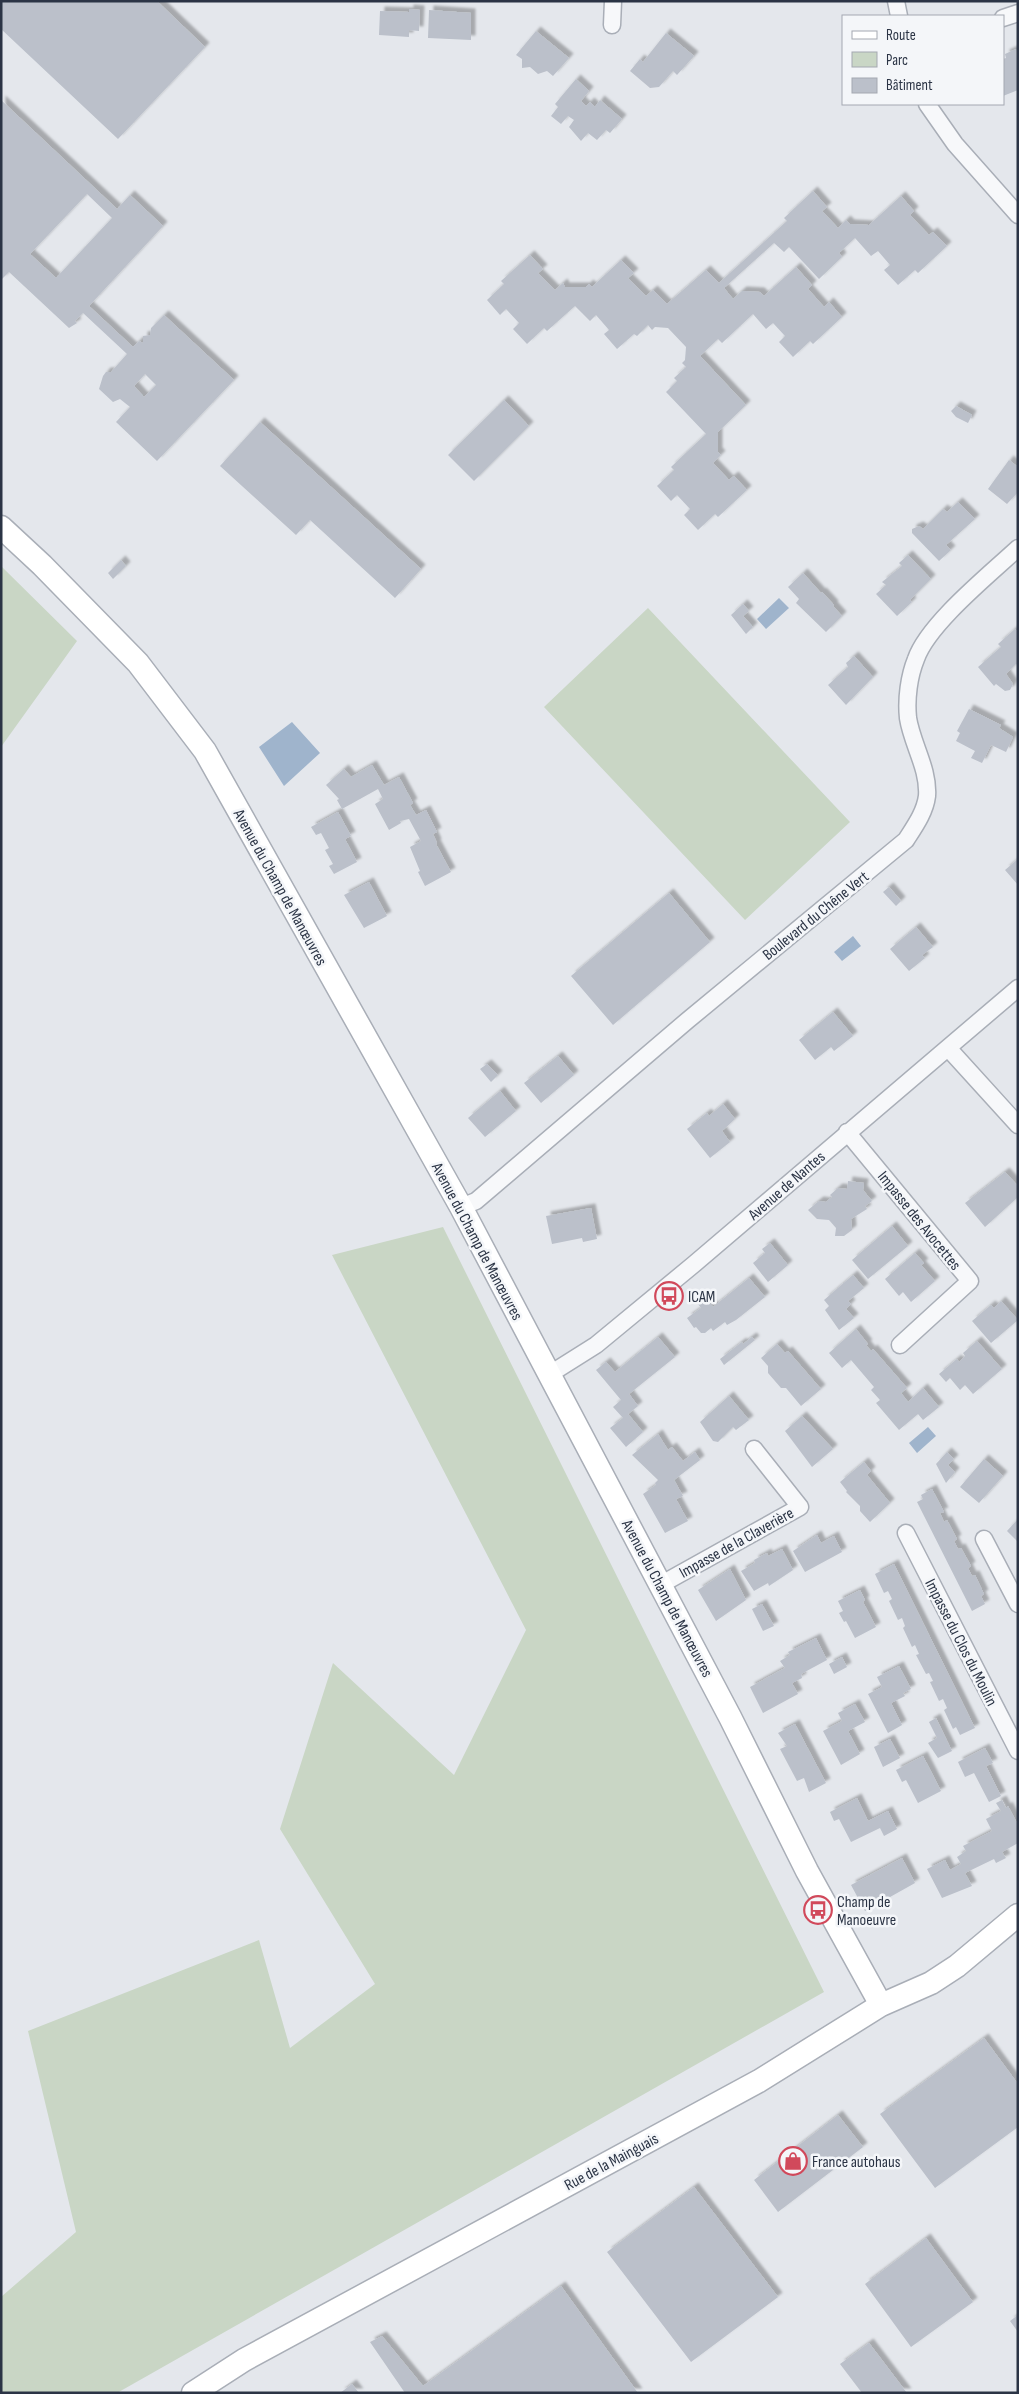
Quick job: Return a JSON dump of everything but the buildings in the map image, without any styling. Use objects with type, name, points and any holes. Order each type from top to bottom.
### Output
[{"type":"street","points":[[612,25],[613,1]]},
{"type":"street","points":[[896,1],[899,15]]},
{"type":"street","points":[[1004,18],[1018,13]]},
{"type":"street","points":[[928,105],[955,144],[1018,215]]},
{"type":"street","name":"Avenue du Champ de Manœuvres","points":[[1,527],[42,565],[138,663],[205,751],[461,1207],[660,1584],[807,1871],[881,2005]]},
{"type":"street","name":"Boulevard du Chêne Vert","points":[[461,1207],[476,1201],[688,1020],[906,840],[920,820],[927,795],[924,770],[908,718],[909,682],[916,657],[934,628],[1018,548]]},
{"type":"street","name":"Avenue de Nantes","points":[[550,1374],[596,1345],[693,1265],[1018,988]]},
{"type":"street","points":[[948,1048],[1018,1125]]},
{"type":"street","name":"Impasse des Avocettes","points":[[848,1132],[970,1281],[900,1345]]},
{"type":"street","name":"Impasse de la Claverière","points":[[660,1584],[800,1507],[754,1448]]},
{"type":"street","name":"Impasse du Clos du Moulin","points":[[906,1533],[1018,1751]]},
{"type":"street","points":[[984,1539],[1018,1604]]},
{"type":"street","name":"Rue de la Mainguais","points":[[193,2393],[244,2360],[759,2081],[881,2005],[931,1983],[957,1966],[1018,1915]]},
{"type":"green space","points":[[1,566],[77,641],[1,747]]},
{"type":"green space","points":[[648,608],[850,822],[745,920],[544,707]]},
{"type":"green space","points":[[443,1227],[824,1992],[117,2393],[1,2393],[1,2297],[76,2232],[28,2031],[259,1940],[290,2048],[375,1984],[280,1829],[333,1663],[454,1775],[526,1630],[332,1255]]},
{"type":"water","points":[[779,598],[789,608],[766,629],[757,619]]},
{"type":"water","points":[[292,722],[320,753],[284,786],[259,747]]},
{"type":"water","points":[[853,936],[861,946],[842,961],[834,952]]},
{"type":"water","points":[[928,1427],[936,1436],[917,1453],[909,1443]]},
{"type":"place","name":"ICAM","points":[[669,1296]]},
{"type":"place","name":"Champ de Manoeuvre","points":[[818,1910]]},
{"type":"place","name":"France autohaus","points":[[793,2161]]}]
